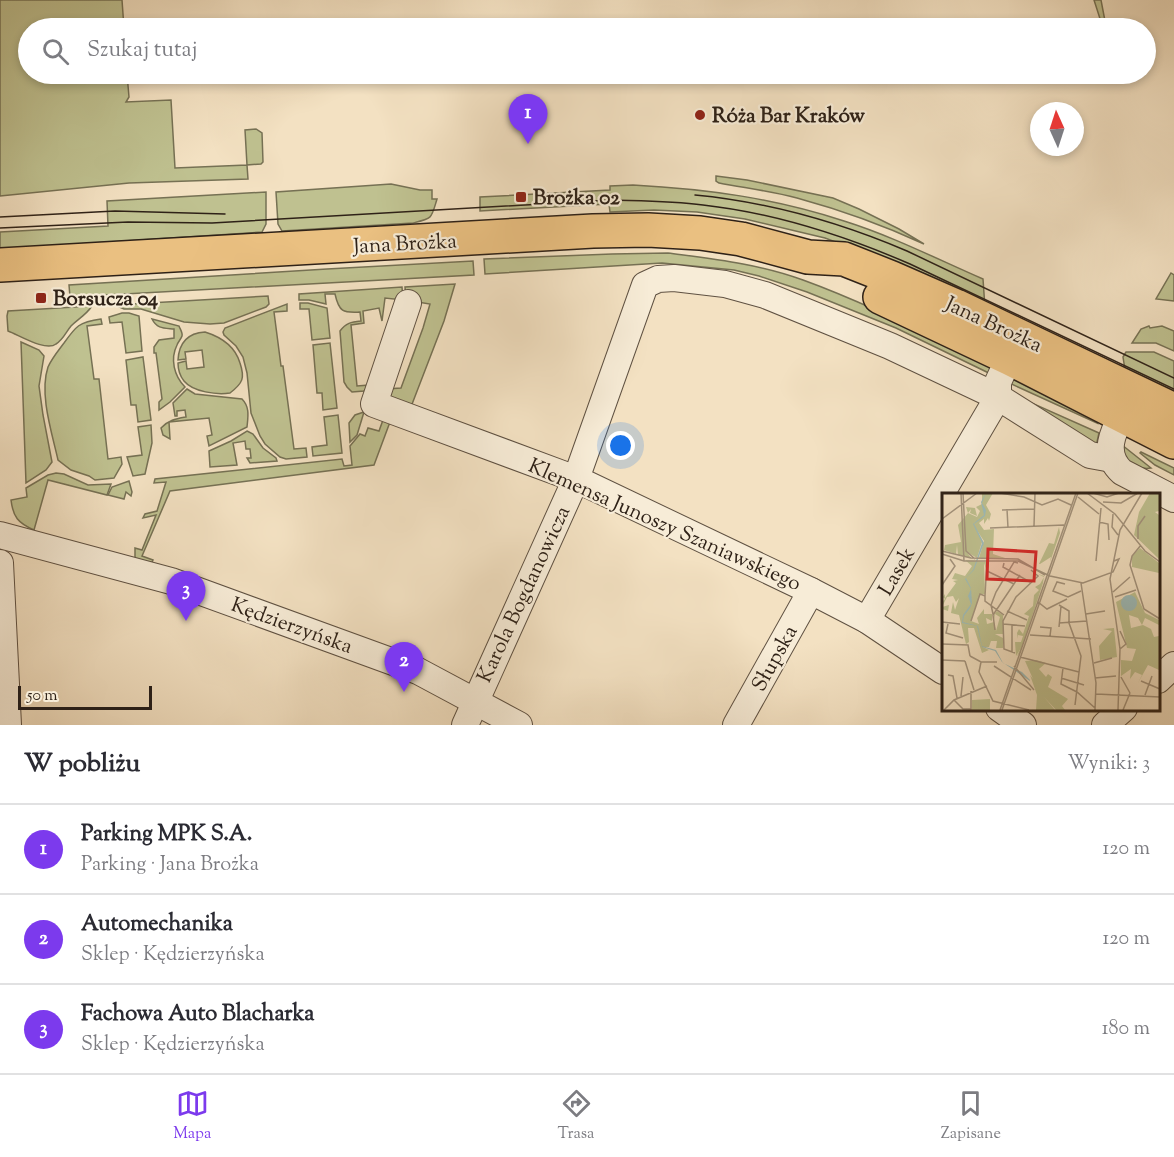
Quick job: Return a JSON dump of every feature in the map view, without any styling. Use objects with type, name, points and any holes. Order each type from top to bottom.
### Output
[{"type":"main road","name":"Jana Brożka","points":[[0,265],[593,231],[648,230],[700,233],[741,239],[808,257],[844,259],[956,306],[1128,403],[1174,442]]},
{"type":"main road","name":"Jana Brożka","points":[[808,257],[835,279],[894,303],[1009,358],[1128,403],[1174,410]]},
{"type":"street","name":"Karola Bogdanowicza","points":[[465,725],[576,479],[645,285],[658,279],[674,278],[725,284],[765,295],[890,346],[998,397]]},
{"type":"street","name":"Klemensa Junoszy Szaniawskiego","points":[[408,303],[374,404],[576,479],[867,620],[942,670]]},
{"type":"street","name":"Jana Brożka","points":[[998,397],[998,382],[1009,358]]},
{"type":"street","points":[[998,397],[1090,455],[1112,459]]},
{"type":"street","name":"Lasek","points":[[867,620],[998,397]]},
{"type":"street","points":[[1128,403],[1110,441],[1112,459],[1122,472],[1174,499]]},
{"type":"street","name":"Kędzierzyńska","points":[[0,535],[171,581],[418,671],[519,725]]},
{"type":"street","points":[[0,563],[8,725]]},
{"type":"street","name":"Słupska","points":[[736,725],[811,591]]},
{"type":"street","points":[[1159,679],[1174,665]]},
{"type":"street","points":[[1002,710],[1023,725]]},
{"type":"street","points":[[1105,725],[1122,710]]},
{"type":"green space","points":[[0,0],[122,0],[123,18],[18,18],[18,84],[128,84],[129,97],[126,102],[171,100],[175,168],[247,165],[248,179],[129,183],[0,196]]},
{"type":"green space","points":[[1094,0],[1101,0],[1104,18],[1100,18]]},
{"type":"green space","points":[[256,129],[262,133],[263,162],[247,165],[245,130]]},
{"type":"green space","points":[[716,176],[833,198],[899,229],[924,244],[877,224],[813,203],[778,193],[719,183],[716,181]]},
{"type":"green space","points":[[391,184],[432,190],[432,199],[437,199],[430,217],[413,223],[282,231],[278,224],[276,192]]},
{"type":"green space","points":[[633,185],[740,196],[792,206],[862,227],[983,279],[985,308],[875,257],[825,238],[745,219],[697,212],[654,210],[610,212],[609,204],[480,211],[480,197],[610,190],[610,186]]},
{"type":"green space","points":[[266,192],[266,224],[262,232],[0,249],[0,232],[108,226],[107,201]]},
{"type":"green space","points":[[668,253],[753,266],[787,274],[828,289],[996,367],[995,376],[896,328],[807,292],[734,270],[662,263],[485,274],[484,259]]},
{"type":"green space","points":[[473,261],[474,275],[70,297],[69,285],[327,269]]},
{"type":"green space","points":[[1171,273],[1174,275],[1174,301],[1156,299]]},
{"type":"green space","points":[[455,284],[444,321],[409,412],[393,404],[386,389],[401,388],[430,304],[406,300],[405,287]]},
{"type":"green space","points":[[402,287],[403,300],[385,298],[382,321],[379,308],[363,311],[364,323],[351,325],[357,386],[370,385],[364,391],[352,392],[344,382],[340,331],[349,323],[361,321],[360,312],[349,312],[340,308],[335,294],[325,294],[326,304],[299,300],[299,294]]},
{"type":"green space","points":[[268,296],[269,304],[266,307],[224,323],[210,324],[184,322],[141,309],[124,309],[115,305]]},
{"type":"green space","points":[[300,303],[327,308],[330,338],[312,340],[309,309],[300,309]]},
{"type":"green space","points":[[287,304],[287,311],[274,312],[281,366],[283,366],[294,449],[306,448],[307,457],[286,459],[280,457],[265,444],[260,436],[251,413],[243,357],[223,332],[225,328]]},
{"type":"green space","points":[[92,306],[71,326],[61,340],[52,346],[32,342],[8,331],[8,311]]},
{"type":"green space","points":[[122,313],[139,316],[142,351],[126,353],[122,322],[110,323],[109,317]]},
{"type":"green space","points":[[101,319],[102,324],[87,326],[94,379],[99,379],[108,459],[121,457],[122,464],[114,478],[95,480],[71,470],[58,460],[47,414],[45,389],[48,367],[72,332],[83,323]]},
{"type":"green space","points":[[152,319],[179,326],[182,335],[175,350],[174,367],[185,387],[159,410],[159,402],[162,399],[154,347],[159,340],[174,338],[174,329],[159,326]]},
{"type":"green space","points":[[1149,326],[1150,328],[1162,326],[1174,331],[1174,351],[1156,343],[1132,343],[1141,329]]},
{"type":"green space","points":[[205,332],[227,343],[238,357],[242,380],[230,393],[219,394],[193,388],[180,375],[178,363],[186,361],[187,369],[204,367],[202,350],[185,352],[186,359],[178,360],[182,344],[194,334]]},
{"type":"green space","points":[[21,342],[39,350],[44,356],[39,386],[52,462],[46,470],[26,483]]},
{"type":"green space","points":[[330,343],[337,408],[323,410],[322,393],[317,393],[313,345]]},
{"type":"green space","points":[[1126,352],[1154,352],[1174,361],[1174,399],[1126,376],[1123,357]]},
{"type":"green space","points":[[143,357],[151,420],[138,422],[136,405],[131,405],[126,360]]},
{"type":"green space","points":[[1012,376],[1094,418],[1097,423],[1007,382]]},
{"type":"green space","points":[[187,389],[195,394],[242,399],[245,402],[248,416],[247,427],[209,446],[207,436],[212,435],[209,418],[170,422],[186,417],[185,410],[177,411],[177,416],[175,416],[173,403]]},
{"type":"green space","points":[[1007,392],[1099,433],[1097,442],[1094,445]]},
{"type":"green space","points":[[364,412],[357,435],[350,442],[349,423],[355,415]]},
{"type":"green space","points":[[338,415],[342,453],[313,456],[312,447],[327,445],[324,417]]},
{"type":"green space","points":[[383,420],[390,422],[374,465],[170,491],[142,556],[153,560],[150,567],[135,560],[135,548],[142,550],[156,515],[143,518],[145,514],[157,511],[166,482],[154,483],[155,479],[342,459],[344,466],[352,465],[350,446],[360,434],[365,436],[368,428],[379,431]]},
{"type":"green space","points":[[169,422],[170,439],[163,435],[161,428]]},
{"type":"green space","points":[[151,425],[152,443],[145,474],[133,476],[127,457],[142,455],[138,427]]},
{"type":"green space","points":[[247,431],[253,434],[263,448],[277,461],[250,463],[247,458],[251,458],[250,449],[246,449],[245,441],[233,443],[237,465],[210,467],[209,451]]},
{"type":"green space","points":[[1122,445],[1151,468],[1140,467],[1130,462],[1124,457]]},
{"type":"green space","points":[[1141,452],[1174,468],[1174,475],[1155,465]]},
{"type":"green space","points":[[56,473],[64,474],[88,485],[111,484],[107,495],[48,480],[34,530],[17,519],[11,500],[27,497],[26,488]]},
{"type":"green space","points":[[129,481],[131,496],[126,492],[124,499],[108,495],[112,487]]},
{"type":"tram line","points":[[695,195],[777,208],[856,231],[907,251],[1174,378]]},
{"type":"tram line","points":[[0,228],[128,222],[212,223],[611,200],[680,203],[730,209],[808,227],[885,253],[1174,389]]},
{"type":"tram line","points":[[0,217],[115,211],[225,214]]},
{"type":"place","name":"Róża Bar Kraków","points":[[700,115]]},
{"type":"place","name":"Parking MPK S.A.","points":[[528,144]]},
{"type":"place","name":"Brożka 02","points":[[521,197]]},
{"type":"place","name":"Borsucza 04","points":[[41,298]]},
{"type":"place","name":"Fachowa Auto Blacharka","points":[[186,621]]},
{"type":"place","name":"Automechanika","points":[[404,692]]}]
